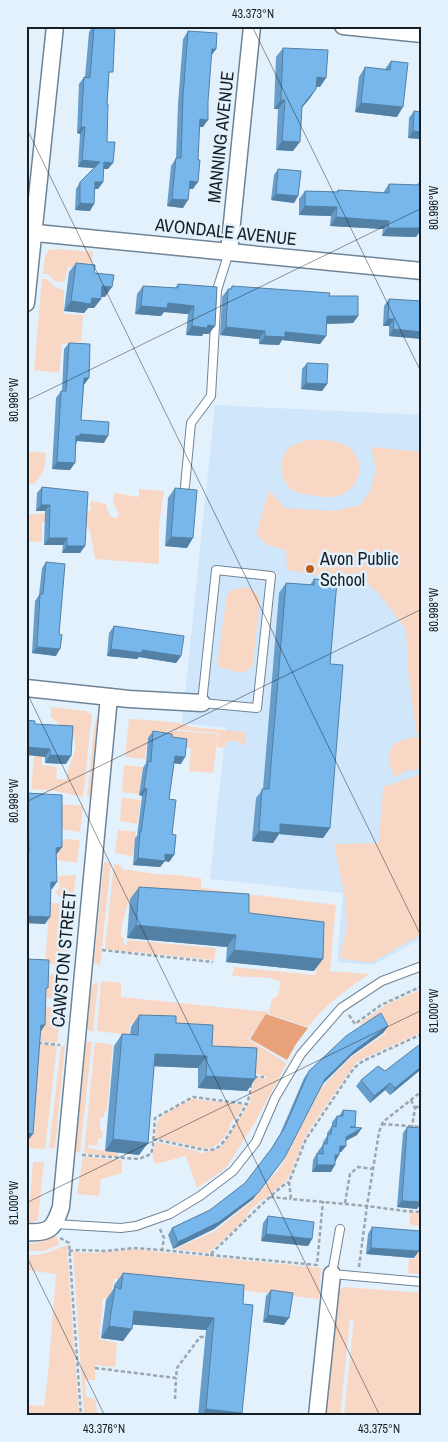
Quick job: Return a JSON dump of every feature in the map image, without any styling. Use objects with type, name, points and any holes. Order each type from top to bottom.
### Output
[{"type":"street","points":[[26,303],[30,233],[55,26]]},
{"type":"street","name":"MANNING AVENUE","points":[[230,252],[252,26]]},
{"type":"street","points":[[343,26],[422,34]]},
{"type":"street","name":"AVONDALE AVENUE","points":[[30,233],[422,271]]},
{"type":"street","points":[[26,688],[109,697],[202,703]]},
{"type":"street","name":"CAWSTON STREET","points":[[55,1224],[61,1201],[109,697]]},
{"type":"street","points":[[26,1232],[47,1231],[55,1224]]},
{"type":"street","points":[[317,1416],[332,1274]]},
{"type":"lane","points":[[185,486],[191,423],[211,396],[217,290],[230,252]]},
{"type":"lane","points":[[216,570],[271,576],[257,708],[202,703],[216,570]]},
{"type":"lane","points":[[55,1224],[121,1228],[136,1226],[170,1214],[200,1196],[233,1171],[256,1142],[275,1098],[301,1054],[341,1008],[382,981],[422,966]]},
{"type":"lane","points":[[340,1229],[332,1274],[422,1282]]},
{"type":"path","points":[[102,950],[213,962]]},
{"type":"path","points":[[291,1198],[290,1182],[306,1139],[354,1068],[363,1061],[422,1034]]},
{"type":"path","points":[[35,1043],[60,1045]]},
{"type":"path","points":[[153,1139],[205,1150],[217,1147],[223,1142],[247,1104],[252,1077],[264,1077]]},
{"type":"path","points":[[359,1270],[379,1132],[383,1122],[422,1091]]},
{"type":"path","points":[[82,1155],[139,1159],[151,1154],[155,1118],[193,1097],[247,1104]]},
{"type":"path","points":[[411,1100],[415,1108],[412,1127]]},
{"type":"path","points":[[415,1108],[422,1105]]},
{"type":"path","points":[[382,1124],[422,1128]]},
{"type":"path","points":[[345,1203],[350,1174],[358,1166],[374,1169]]},
{"type":"path","points":[[210,1255],[270,1197],[290,1182]]},
{"type":"path","points":[[270,1197],[422,1212]]},
{"type":"path","points":[[69,1251],[106,1251],[133,1248],[317,1265],[323,1201]]},
{"type":"path","points":[[55,1224],[56,1236],[69,1244],[80,1416]]},
{"type":"path","points":[[175,1400],[177,1368],[200,1338],[205,1337]]},
{"type":"path","points":[[95,1368],[176,1378]]},
{"type":"shaded area","points":[[49,250],[93,252],[91,269],[68,267],[65,281],[56,282],[48,274],[43,274],[45,256]]},
{"type":"shaded area","points":[[42,279],[47,279],[55,287],[64,290],[64,314],[83,315],[81,342],[62,344],[59,373],[34,370]]},
{"type":"shaded area","name":"Avon Public School","points":[[215,405],[422,415],[422,938],[373,965],[337,962],[343,893],[210,879],[226,728],[182,723]]},
{"type":"shaded area","points":[[309,440],[339,442],[351,449],[356,455],[360,470],[358,477],[349,490],[341,495],[326,497],[301,494],[288,486],[282,475],[284,455],[294,445]]},
{"type":"shaded area","points":[[371,447],[422,452],[422,738],[417,734],[414,716],[408,670],[406,629],[378,593],[356,573],[336,578],[287,570],[286,550],[268,545],[256,535],[269,490],[285,508],[334,511],[360,505],[370,492],[376,469]]},
{"type":"shaded area","points":[[26,451],[46,453],[44,470],[35,484],[26,483]]},
{"type":"shaded area","points":[[139,489],[164,491],[159,525],[159,564],[95,559],[90,531],[83,523],[42,522],[42,542],[26,541],[26,491],[29,515],[85,513],[91,510],[90,504],[92,501],[106,504],[111,517],[117,518],[119,514],[113,503],[114,493],[139,497]]},
{"type":"shaded area","points":[[250,588],[260,598],[253,664],[250,669],[241,673],[222,668],[218,665],[218,660],[227,594],[234,589]]},
{"type":"shaded area","points":[[51,707],[86,711],[92,715],[83,797],[56,791],[31,789],[35,749],[42,751],[42,765],[57,767],[56,779],[66,780],[74,753],[75,741],[71,730],[61,726],[51,717]]},
{"type":"shaded area","points":[[97,717],[99,722],[91,797],[87,797],[94,729]]},
{"type":"shaded area","points":[[129,719],[171,722],[192,727],[244,732],[246,734],[246,747],[234,741],[225,743],[225,747],[217,748],[219,733],[167,729],[218,734],[213,773],[189,771],[191,748],[184,747],[167,739],[148,737],[145,759],[125,757]]},
{"type":"shaded area","points":[[420,737],[422,739],[422,755],[418,770],[408,770],[395,777],[389,764],[390,752],[394,744],[408,738]]},
{"type":"shaded area","points":[[124,765],[143,767],[139,794],[122,792]]},
{"type":"shaded area","points":[[422,774],[422,934],[371,963],[339,958],[347,928],[345,897],[334,844],[379,843],[383,787]]},
{"type":"shaded area","points":[[122,798],[141,800],[137,824],[120,821]]},
{"type":"shaded area","points":[[61,804],[83,806],[80,832],[59,829]]},
{"type":"shaded area","points":[[118,830],[136,832],[133,856],[115,853]]},
{"type":"shaded area","points":[[64,839],[80,840],[77,863],[57,860],[57,841],[62,843]]},
{"type":"shaded area","points":[[104,862],[111,863],[100,966],[94,962]]},
{"type":"shaded area","points":[[114,864],[121,865],[122,869],[201,878],[201,888],[336,905],[330,971],[370,974],[337,998],[308,1027],[269,1014],[272,999],[278,996],[281,981],[273,980],[273,978],[232,976],[234,967],[316,975],[320,934],[132,899],[127,906],[121,929],[121,937],[124,939],[124,944],[127,945],[127,940],[216,948],[214,960],[105,949]]},
{"type":"shaded area","points":[[76,875],[73,897],[59,896],[55,893],[60,888],[58,876]]},
{"type":"shaded area","points":[[50,903],[72,904],[65,966],[45,963]]},
{"type":"shaded area","points":[[53,974],[64,976],[62,1001],[43,997],[49,976]]},
{"type":"shaded area","points":[[101,981],[121,983],[121,997],[269,1012],[248,1039],[285,1062],[286,1065],[254,1124],[226,1168],[197,1188],[186,1156],[156,1164],[153,1156],[156,1142],[198,1151],[203,1154],[219,1149],[250,1102],[254,1078],[266,1079],[266,1076],[253,1073],[168,1027],[132,1024],[130,1025],[129,1035],[97,1031]]},
{"type":"shaded area","points":[[98,982],[93,1032],[87,1030],[91,986]]},
{"type":"shaded area","points":[[422,989],[422,1032],[358,1061],[307,1133],[288,1179],[251,1209],[245,1219],[211,1251],[207,1253],[175,1249],[215,1231],[252,1201],[281,1166],[321,1088],[350,1058],[386,1033],[376,1019],[363,1027],[360,1023],[387,1004]]},
{"type":"shaded area","points":[[41,1006],[62,1008],[57,1043],[37,1041]]},
{"type":"shaded area","points":[[266,1014],[308,1028],[287,1060],[250,1039]]},
{"type":"shaded area","points":[[85,1042],[92,1042],[80,1153],[73,1151]]},
{"type":"shaded area","points":[[95,1042],[113,1045],[107,1110],[104,1112],[104,1117],[100,1118],[100,1129],[103,1132],[102,1138],[99,1138],[97,1146],[88,1145],[88,1148],[118,1153],[118,1157],[84,1153]]},
{"type":"shaded area","points":[[37,1044],[57,1046],[45,1149],[26,1148]]},
{"type":"shaded area","points":[[61,1046],[65,1046],[55,1148],[49,1149]]},
{"type":"shaded area","points":[[193,1099],[244,1105],[235,1120],[233,1119],[223,1139],[211,1148],[207,1149],[156,1138],[157,1125],[160,1118]]},
{"type":"shaded area","points":[[83,1157],[122,1160],[122,1173],[101,1179],[99,1196],[77,1194]]},
{"type":"shaded area","points":[[33,1162],[44,1162],[38,1219],[37,1221],[26,1223],[26,1202],[30,1201]]},
{"type":"shaded area","points":[[410,1212],[422,1213],[422,1272],[420,1274],[408,1273],[409,1259],[416,1259],[419,1226],[410,1225]]},
{"type":"shaded area","points":[[53,1235],[57,1237],[58,1245],[44,1251],[26,1251],[26,1243],[40,1242]]},
{"type":"shaded area","points":[[67,1246],[79,1416],[28,1416],[29,1405],[44,1406],[56,1274],[26,1270],[26,1255],[50,1252]]},
{"type":"shaded area","points":[[132,1249],[321,1268],[319,1299],[166,1282],[114,1279],[111,1298],[103,1298],[99,1339],[117,1343],[115,1367],[95,1365],[95,1380],[85,1380],[86,1396],[96,1400],[97,1416],[84,1416],[73,1252],[96,1253]]},
{"type":"shaded area","points":[[345,1287],[422,1293],[422,1416],[344,1416],[354,1319],[350,1320],[340,1416],[324,1416],[338,1290]]},
{"type":"building","points":[[94,26],[115,27],[113,72],[109,72],[107,142],[115,142],[113,163],[104,162],[103,182],[95,182],[94,204],[80,203],[80,182],[100,162],[82,160],[85,127],[81,127],[84,77],[90,78]]},
{"type":"building","points":[[188,31],[217,33],[216,49],[212,49],[208,120],[200,119],[198,182],[190,181],[188,200],[172,199],[176,158],[181,158]]},
{"type":"building","points":[[283,48],[328,50],[326,78],[317,77],[316,89],[302,106],[300,142],[282,141],[285,100],[281,100]]},
{"type":"building","points":[[391,61],[408,63],[403,107],[361,103],[365,67],[390,70]]},
{"type":"building","points":[[414,111],[422,112],[422,132],[413,131]]},
{"type":"building","points":[[278,169],[301,171],[298,196],[276,194]]},
{"type":"building","points":[[421,179],[422,228],[388,228],[389,221],[336,217],[337,207],[305,206],[305,191],[338,192],[338,190],[389,193],[389,184],[421,185]]},
{"type":"building","points":[[76,263],[95,265],[94,273],[114,275],[112,287],[102,286],[101,299],[92,298],[91,304],[71,301]]},
{"type":"building","points":[[178,284],[217,287],[215,326],[208,325],[207,328],[192,326],[194,306],[168,303],[167,308],[141,306],[143,286],[178,288]]},
{"type":"building","points":[[232,286],[330,293],[329,296],[358,296],[358,316],[327,316],[326,336],[285,332],[285,337],[265,336],[265,331],[226,327],[228,289],[232,289]]},
{"type":"building","points":[[389,299],[422,301],[422,332],[393,329],[394,319],[388,319]]},
{"type":"building","points":[[69,343],[90,344],[89,378],[84,378],[81,420],[109,422],[108,436],[80,434],[80,436],[76,436],[75,463],[57,462],[61,391],[66,391]]},
{"type":"building","points":[[307,363],[328,364],[327,384],[306,383]]},
{"type":"building","points":[[42,487],[88,492],[85,546],[67,546],[67,538],[49,538],[50,505],[41,505]]},
{"type":"building","points":[[175,488],[197,490],[193,538],[171,537]]},
{"type":"building","points":[[46,562],[65,564],[59,634],[62,635],[60,649],[37,647],[40,594],[43,594]]},
{"type":"building","points":[[314,579],[337,581],[330,664],[343,665],[330,828],[280,824],[280,833],[259,831],[262,789],[269,789],[286,583],[314,585]]},
{"type":"building","points":[[114,626],[184,636],[181,656],[142,650],[142,653],[111,649]]},
{"type":"building","points":[[26,720],[35,721],[35,724],[73,726],[71,756],[50,755],[50,749],[26,747]]},
{"type":"building","points":[[153,731],[187,739],[185,757],[175,756],[169,799],[176,800],[172,834],[176,835],[174,855],[165,854],[165,861],[138,858],[147,789],[144,788],[148,761],[151,762]]},
{"type":"building","points":[[26,793],[62,795],[62,847],[56,848],[57,882],[51,882],[50,917],[26,916],[26,853],[29,853]]},
{"type":"building","points":[[139,887],[249,894],[249,913],[324,922],[323,959],[234,950],[236,935],[136,925]]},
{"type":"building","points":[[26,959],[49,960],[45,1025],[41,1025],[33,1134],[26,1133]]},
{"type":"building","points":[[381,1013],[388,1026],[355,1050],[325,1079],[285,1157],[258,1193],[219,1222],[178,1242],[172,1228],[210,1210],[245,1183],[272,1148],[285,1127],[309,1071],[346,1036]]},
{"type":"building","points":[[139,1015],[176,1016],[176,1023],[213,1025],[212,1046],[257,1048],[255,1079],[206,1076],[207,1056],[155,1054],[148,1143],[113,1139],[122,1034],[138,1035]]},
{"type":"building","points":[[419,1045],[422,1047],[422,1066],[395,1088],[390,1083],[374,1096],[361,1080],[378,1066],[385,1071]]},
{"type":"building","points":[[343,1110],[356,1111],[355,1127],[350,1127],[362,1128],[346,1137],[346,1146],[340,1146],[339,1155],[335,1155],[335,1165],[317,1165],[317,1153],[323,1154],[323,1144],[327,1144],[332,1126],[336,1127],[337,1116],[343,1116]]},
{"type":"building","points":[[407,1127],[422,1128],[422,1202],[402,1201]]},
{"type":"building","points":[[268,1216],[314,1222],[312,1239],[266,1234]]},
{"type":"building","points":[[372,1227],[420,1231],[419,1251],[371,1248]]},
{"type":"building","points":[[123,1273],[244,1285],[243,1304],[253,1305],[242,1413],[206,1409],[214,1318],[134,1311],[132,1329],[109,1326],[115,1287],[121,1289]]},
{"type":"building","points":[[271,1290],[293,1293],[289,1318],[268,1315]]},
{"type":"place","name":"Avon Public School","points":[[310,569]]}]
